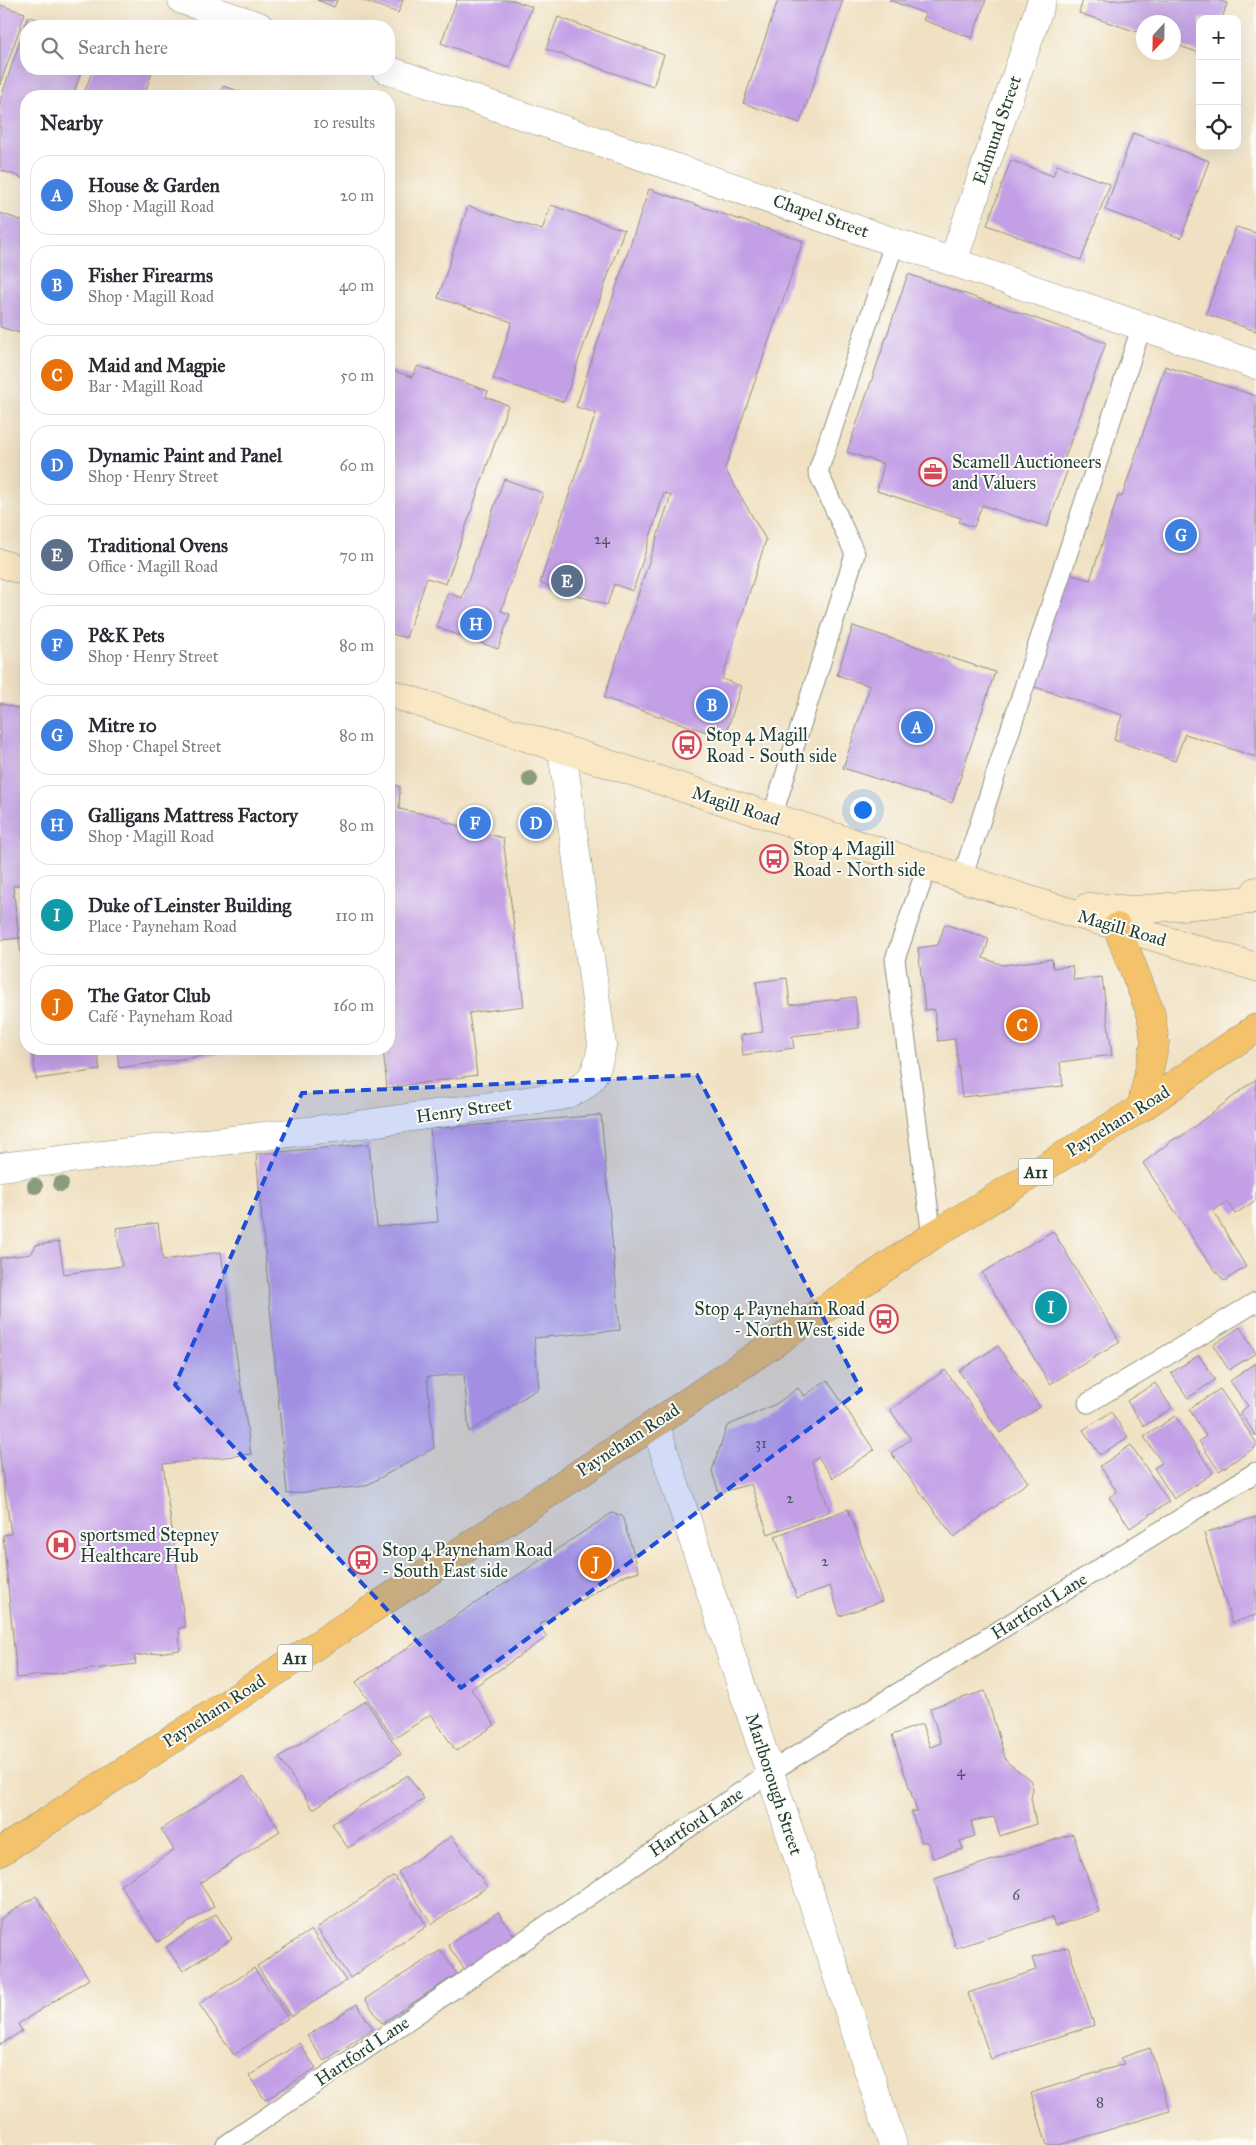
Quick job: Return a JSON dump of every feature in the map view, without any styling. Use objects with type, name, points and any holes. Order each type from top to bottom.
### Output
[{"type":"main road","points":[[0,563],[20,570]]},
{"type":"main road","name":"Magill Road","points":[[395,695],[1046,905],[1256,967]]},
{"type":"main road","points":[[1046,905],[1135,910],[1250,900],[1256,891]]},
{"type":"main road","points":[[1118,927],[1152,1014],[1155,1043],[1141,1108]]},
{"type":"main road","name":"Payneham Road","points":[[0,1852],[655,1424],[932,1236],[1141,1108],[1256,1028]]},
{"type":"street","points":[[182,0],[241,20]]},
{"type":"street","name":"Edmund Street","points":[[953,261],[1042,0]]},
{"type":"street","name":"Chapel Street","points":[[395,72],[1256,365]]},
{"type":"street","name":"Henry Street","points":[[0,1167],[350,1126],[561,1096],[579,1091],[592,1077],[599,1064],[602,1044],[562,750]]},
{"type":"street","name":"Marlborough Street","points":[[655,1424],[893,2145]]},
{"type":"lane","points":[[772,817],[855,554],[818,472],[895,241]]},
{"type":"lane","points":[[962,878],[1142,325]]},
{"type":"lane","points":[[927,867],[895,959],[932,1236]]},
{"type":"lane","points":[[1088,1402],[1256,1302]]},
{"type":"lane","name":"Hartford Lane","points":[[226,2145],[770,1772],[1256,1472]]},
{"type":"highlighted area","points":[[697,1075],[861,1390],[461,1688],[175,1385],[302,1093]]},
{"type":"building","points":[[317,0],[337,0],[334,7]]},
{"type":"building","points":[[362,0],[403,0],[398,13]]},
{"type":"building","points":[[457,0],[513,0],[532,7],[509,68],[441,43]]},
{"type":"building","points":[[778,0],[843,0],[800,123],[743,103]]},
{"type":"building","points":[[889,0],[986,0],[972,38],[923,20],[926,14]]},
{"type":"building","points":[[1083,0],[1217,0],[1227,3],[1223,15],[1196,15],[1196,52],[1181,46],[1181,15],[1136,15],[1136,31],[1079,13]]},
{"type":"building","points":[[0,5],[25,13],[23,20],[20,20],[20,27],[0,85]]},
{"type":"building","points":[[28,16],[40,20],[27,20]]},
{"type":"building","points":[[558,17],[664,55],[653,87],[546,49]]},
{"type":"building","points":[[20,40],[20,75],[80,75],[75,90],[20,90],[20,177],[0,170],[0,101]]},
{"type":"building","points":[[91,75],[151,75],[146,90],[85,90]]},
{"type":"building","points":[[223,86],[235,90],[221,90]]},
{"type":"building","points":[[1133,133],[1209,161],[1181,238],[1105,210]]},
{"type":"building","points":[[1011,160],[1053,176],[1057,165],[1110,184],[1081,260],[987,225]]},
{"type":"building","points":[[649,189],[803,241],[725,469],[766,540],[722,679],[741,686],[725,738],[604,698],[671,495],[664,493],[633,591],[614,584],[607,605],[540,583],[596,413],[576,407]]},
{"type":"building","points":[[551,205],[624,230],[564,402],[493,379],[512,322],[438,298],[468,206],[542,230]]},
{"type":"building","points":[[0,213],[20,220],[20,333],[0,327]]},
{"type":"building","points":[[1236,227],[1256,233],[1256,331],[1206,314]]},
{"type":"building","points":[[908,274],[1106,343],[1064,460],[1070,463],[1047,527],[982,505],[974,527],[959,522],[961,518],[877,491],[884,464],[847,452]]},
{"type":"building","points":[[418,366],[488,391],[486,397],[508,405],[446,584],[427,578],[406,638],[395,635],[395,371],[412,377]]},
{"type":"building","points":[[1165,366],[1256,396],[1256,757],[1185,734],[1175,761],[1114,740],[1122,715],[1029,685],[1066,573],[1090,580],[1118,496],[1122,497]]},
{"type":"building","points":[[504,479],[543,493],[501,611],[510,614],[498,649],[436,627],[448,593],[462,598]]},
{"type":"building","points":[[853,626],[995,672],[952,803],[843,768],[870,686],[837,675]]},
{"type":"building","points":[[0,703],[20,709],[20,885],[13,886],[19,938],[0,940]]},
{"type":"building","points":[[395,785],[400,787],[399,809],[440,817],[445,822],[503,838],[524,1006],[469,1013],[477,1075],[387,1088],[384,1055],[395,1055]]},
{"type":"building","points":[[945,924],[989,939],[983,958],[1003,965],[1052,959],[1053,968],[1072,966],[1074,980],[1102,977],[1112,1055],[1060,1062],[1063,1086],[962,1097],[955,1039],[938,1041],[934,1009],[925,1010],[918,948],[938,945]]},
{"type":"building","points":[[787,978],[790,1005],[855,997],[859,1028],[792,1036],[794,1048],[743,1055],[741,1035],[763,1032],[756,982]]},
{"type":"building","points":[[33,1055],[98,1055],[100,1070],[36,1079]]},
{"type":"building","points":[[118,1055],[209,1055],[119,1068]]},
{"type":"building","points":[[1256,1079],[1256,1200],[1235,1214],[1227,1202],[1213,1211],[1246,1267],[1224,1281],[1207,1260],[1143,1163],[1174,1139],[1182,1136]]},
{"type":"building","points":[[601,1115],[620,1330],[534,1338],[539,1388],[469,1432],[464,1374],[427,1377],[434,1448],[365,1486],[287,1494],[256,1154],[369,1144],[377,1227],[438,1222],[430,1129]]},
{"type":"building","points":[[158,1223],[163,1260],[221,1252],[251,1454],[163,1464],[185,1627],[179,1628],[180,1650],[134,1656],[136,1664],[17,1678],[3,1535],[11,1534],[0,1458],[0,1258],[31,1254],[36,1245],[59,1242],[64,1274],[122,1266],[116,1228]]},
{"type":"building","points":[[1053,1231],[1120,1342],[1050,1384],[982,1273]]},
{"type":"building","points":[[1240,1327],[1256,1353],[1229,1370],[1213,1345]]},
{"type":"building","points":[[998,1346],[1040,1407],[1000,1433],[959,1371]]},
{"type":"building","points":[[1199,1355],[1215,1380],[1188,1398],[1171,1373]]},
{"type":"building","points":[[1256,1363],[1256,1436],[1240,1412],[1248,1406],[1230,1381]]},
{"type":"building","points":[[945,1370],[1028,1482],[954,1537],[891,1453],[911,1439],[890,1410]]},
{"type":"building","points":[[827,1380],[874,1450],[833,1478],[818,1457],[812,1462],[830,1511],[768,1534],[751,1484],[719,1493],[712,1471],[727,1426],[776,1404],[798,1388],[804,1396]]},
{"type":"building","points":[[1155,1383],[1172,1408],[1144,1426],[1127,1401]]},
{"type":"building","points":[[1220,1389],[1256,1442],[1256,1447],[1219,1471],[1199,1441],[1206,1436],[1189,1409]]},
{"type":"building","points":[[1111,1412],[1128,1437],[1100,1455],[1083,1430]]},
{"type":"building","points":[[1175,1416],[1213,1473],[1174,1499],[1154,1468],[1162,1463],[1144,1437]]},
{"type":"building","points":[[1131,1445],[1169,1502],[1130,1528],[1109,1497],[1117,1492],[1100,1466]]},
{"type":"building","points":[[848,1509],[882,1601],[840,1616],[830,1586],[797,1598],[775,1536]]},
{"type":"building","points":[[612,1513],[622,1516],[639,1571],[618,1578],[581,1601],[579,1599],[539,1625],[547,1637],[471,1689],[495,1725],[456,1751],[431,1714],[394,1739],[356,1682]]},
{"type":"building","points":[[1256,1517],[1256,1615],[1232,1623],[1204,1533]]},
{"type":"building","points":[[985,1691],[1006,1761],[1030,1780],[1033,1789],[1031,1798],[1036,1824],[1000,1836],[994,1817],[971,1821],[975,1836],[960,1841],[963,1849],[933,1858],[928,1842],[922,1842],[911,1812],[917,1811],[892,1735],[922,1724],[930,1747],[941,1743],[930,1708]]},
{"type":"building","points":[[366,1701],[401,1754],[313,1809],[279,1757]]},
{"type":"building","points":[[408,1775],[424,1799],[348,1848],[332,1824]]},
{"type":"building","points":[[244,1776],[280,1831],[200,1883],[214,1906],[158,1942],[120,1885],[174,1850],[161,1829]]},
{"type":"building","points":[[1073,1834],[1099,1912],[1055,1926],[1052,1917],[956,1948],[934,1879]]},
{"type":"building","points":[[452,1836],[487,1887],[432,1924],[398,1872]]},
{"type":"building","points":[[394,1876],[427,1926],[350,1978],[317,1928]]},
{"type":"building","points":[[36,1896],[89,1979],[18,2024],[22,2031],[0,2045],[0,1919]]},
{"type":"building","points":[[498,1912],[515,1937],[465,1970],[448,1945]]},
{"type":"building","points":[[216,1914],[232,1939],[183,1971],[166,1947]]},
{"type":"building","points":[[311,1930],[346,1981],[291,2017],[257,1966]]},
{"type":"building","points":[[1068,1947],[1094,2025],[991,2059],[968,1993],[1036,1970],[1032,1958]]},
{"type":"building","points":[[441,1950],[457,1974],[382,2023],[365,1999]]},
{"type":"building","points":[[254,1968],[288,2018],[234,2055],[199,2004]]},
{"type":"building","points":[[357,2004],[373,2029],[324,2061],[307,2036]]},
{"type":"building","points":[[299,2043],[316,2068],[265,2100],[249,2076]]},
{"type":"building","points":[[1150,2048],[1170,2111],[1059,2145],[1047,2145],[1031,2093],[1124,2064],[1120,2058]]},
{"type":"place","name":"Scamell Auctioneers and Valuers","points":[[933,472]]},
{"type":"place","name":"Mitre 10","points":[[1181,535]]},
{"type":"place","name":"Traditional Ovens","points":[[567,581]]},
{"type":"place","name":"Galligans Mattress Factory","points":[[476,624]]},
{"type":"place","name":"Fisher Firearms","points":[[712,705]]},
{"type":"place","name":"House & Garden","points":[[917,727]]},
{"type":"place","name":"Stop 4 Magill Road - South side","points":[[687,745]]},
{"type":"place","name":"P&K Pets","points":[[475,823]]},
{"type":"place","name":"Dynamic Paint and Panel","points":[[536,823]]},
{"type":"place","name":"Stop 4 Magill Road - North side","points":[[774,859]]},
{"type":"place","name":"Maid and Magpie","points":[[1022,1025]]},
{"type":"place","name":"Duke of Leinster Building","points":[[1051,1307]]},
{"type":"place","name":"Stop 4 Payneham Road - North West side","points":[[884,1319]]},
{"type":"place","name":"sportsmed Stepney Healthcare Hub","points":[[61,1545]]},
{"type":"place","name":"Stop 4 Payneham Road - South East side","points":[[363,1560]]},
{"type":"place","name":"The Gator Club","points":[[596,1563]]}]
